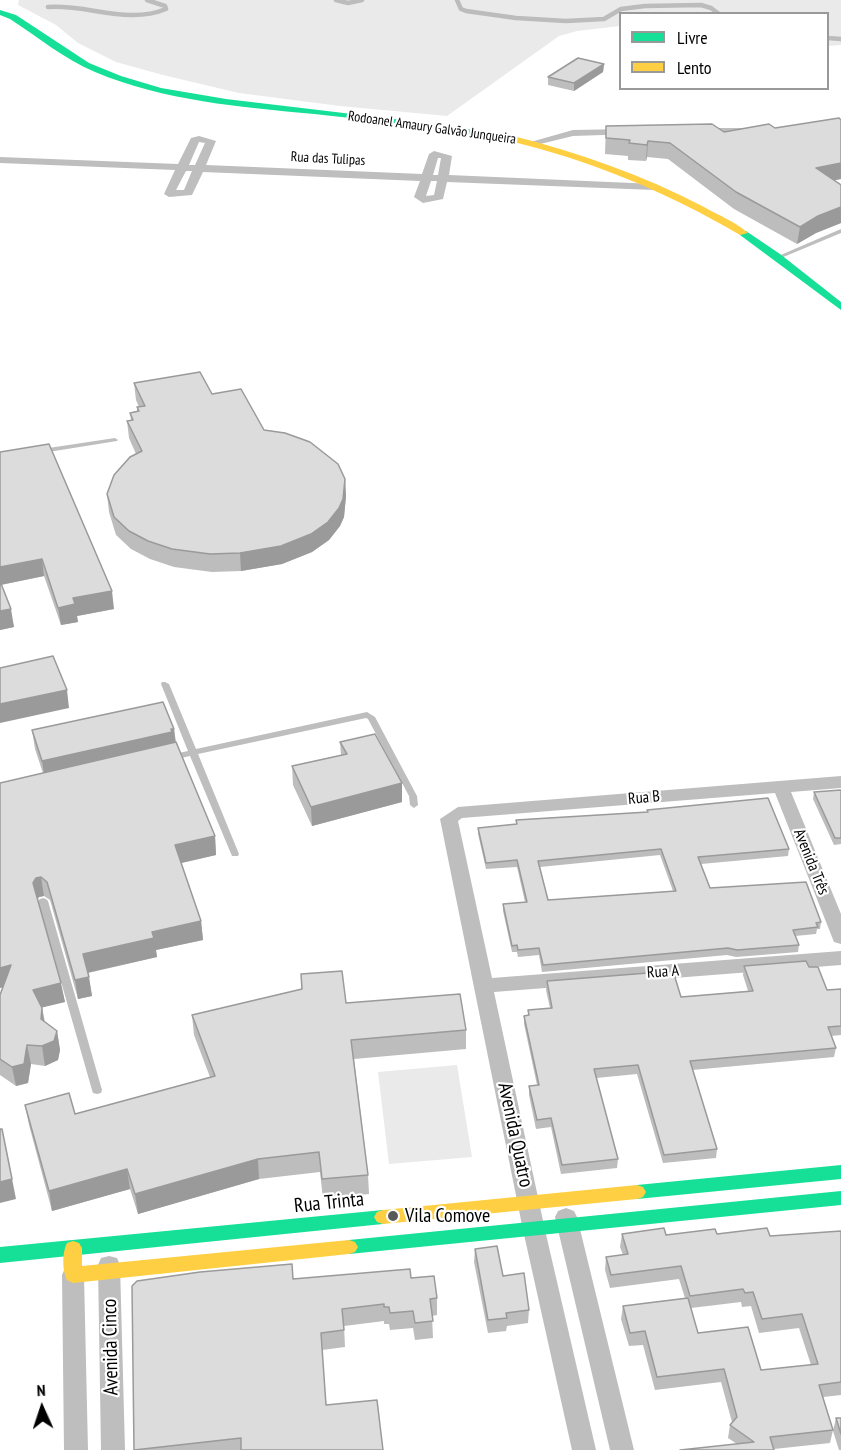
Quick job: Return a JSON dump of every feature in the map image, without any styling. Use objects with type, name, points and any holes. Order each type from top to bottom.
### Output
[{"type":"main road","name":"Rodoanel Amaury Galvão Junqueira","points":[[0,12],[13,16],[88,66],[154,89],[230,102],[399,120],[532,143],[623,173],[718,219],[779,257],[841,307]]},
{"type":"main road","name":"Rua Trinta","points":[[0,1256],[841,1172]]},
{"type":"main road","points":[[73,1248],[73,1275],[841,1198]]},
{"type":"street","points":[[685,132],[763,130]]},
{"type":"street","points":[[532,143],[573,133],[638,132]]},
{"type":"street","points":[[195,140],[210,140],[211,143],[200,166],[188,193],[172,194],[181,166],[195,140]]},
{"type":"street","points":[[432,155],[447,156],[443,176],[439,197],[430,200],[420,197],[432,155]]},
{"type":"street","name":"Rua das Tulipas","points":[[0,158],[425,176],[589,178],[623,173]]},
{"type":"street","name":"Rua das Tulipas","points":[[443,176],[655,187]]},
{"type":"street","name":"Rua B","points":[[449,819],[458,813],[841,782]]},
{"type":"street","name":"Avenida Três","points":[[781,787],[841,937]]},
{"type":"street","name":"Avenida Quatro","points":[[449,819],[534,1230],[584,1450]]},
{"type":"street","name":"Rua A","points":[[484,986],[841,958]]},
{"type":"street","points":[[563,1200],[622,1450]]},
{"type":"street","name":"Avenida Cinco","points":[[108,1245],[113,1450]]},
{"type":"street","points":[[73,1275],[75,1450]]},
{"type":"lane","points":[[779,257],[841,231]]},
{"type":"lane","points":[[34,453],[115,440]]},
{"type":"lane","points":[[165,684],[191,753],[235,854]]},
{"type":"lane","points":[[158,760],[367,715],[413,796],[414,805]]},
{"type":"lane","points":[[43,901],[97,1090]]},
{"type":"shaded area","points":[[19,0],[841,0],[841,45],[829,46],[829,12],[619,12],[619,26],[577,31],[559,36],[447,116],[340,106],[239,93],[163,75],[116,62],[78,43],[56,25],[18,5]]},
{"type":"shaded area","points":[[457,1065],[472,1157],[389,1164],[378,1072]]},
{"type":"building","points":[[578,58],[604,64],[574,83],[548,77]]},
{"type":"building","points":[[839,118],[841,120],[841,163],[816,168],[841,185],[841,207],[818,216],[800,227],[736,192],[670,143],[648,141],[647,145],[629,143],[630,140],[606,138],[606,126],[712,124],[724,132],[769,124],[775,128]]},
{"type":"building","points":[[200,372],[212,394],[241,389],[264,430],[285,433],[310,442],[338,464],[345,479],[343,499],[328,522],[311,534],[281,546],[240,553],[210,554],[172,549],[148,541],[129,531],[114,517],[107,494],[114,475],[130,457],[142,451],[127,421],[133,420],[130,413],[139,411],[137,407],[145,406],[134,383]]},
{"type":"building","points":[[49,444],[112,591],[73,598],[75,604],[58,608],[42,559],[0,567],[0,452]]},
{"type":"building","points":[[0,581],[11,609],[0,611]]},
{"type":"building","points":[[53,656],[67,690],[0,704],[0,668]]},
{"type":"building","points":[[163,702],[174,729],[171,729],[172,732],[42,761],[32,730]]},
{"type":"building","points":[[375,734],[402,783],[311,807],[292,766],[347,754],[340,742]]},
{"type":"building","points":[[176,742],[215,836],[175,845],[201,921],[152,932],[154,938],[83,954],[89,977],[75,980],[47,882],[41,877],[36,878],[33,883],[61,983],[33,990],[42,1008],[41,1019],[57,1031],[54,1041],[42,1046],[27,1045],[24,1064],[12,1067],[0,1059],[0,995],[11,965],[0,968],[0,783]]},
{"type":"building","points":[[841,790],[841,838],[835,838],[814,792]]},
{"type":"building","points":[[768,798],[789,849],[698,857],[710,888],[806,882],[821,922],[816,923],[818,927],[793,930],[799,945],[737,950],[728,948],[543,965],[539,948],[518,950],[517,945],[512,946],[503,904],[527,902],[517,860],[486,863],[478,828],[517,824],[516,820],[648,812],[647,810]],"holes":[[[661,849],[676,891],[548,900],[538,861]]]},
{"type":"building","points":[[806,961],[809,967],[818,967],[827,990],[841,989],[841,1026],[828,1027],[836,1048],[690,1061],[717,1149],[664,1155],[638,1065],[594,1069],[618,1159],[562,1165],[551,1118],[537,1120],[529,1086],[539,1085],[524,1016],[529,1015],[528,1010],[552,1008],[547,981],[673,971],[681,997],[753,991],[744,966]]},
{"type":"building","points":[[342,971],[346,1003],[460,994],[466,1030],[351,1040],[368,1175],[322,1179],[319,1152],[258,1159],[135,1194],[127,1169],[49,1191],[25,1105],[69,1093],[75,1114],[215,1076],[192,1015],[302,989],[301,974]]},
{"type":"building","points":[[0,1129],[2,1129],[12,1179],[0,1182]]},
{"type":"building","points":[[664,1228],[666,1235],[715,1229],[717,1234],[767,1228],[770,1236],[841,1231],[841,1382],[819,1385],[833,1430],[770,1437],[774,1450],[680,1450],[754,1442],[730,1425],[737,1417],[724,1369],[657,1377],[645,1331],[630,1333],[623,1306],[688,1298],[698,1333],[748,1327],[761,1370],[818,1364],[802,1314],[762,1319],[753,1292],[745,1293],[743,1289],[690,1296],[681,1266],[611,1275],[606,1257],[628,1254],[622,1234]]},
{"type":"building","points":[[497,1246],[503,1276],[524,1273],[529,1310],[506,1313],[507,1318],[488,1320],[475,1249]]},
{"type":"building","points":[[292,1264],[293,1279],[410,1269],[411,1278],[434,1276],[437,1298],[430,1299],[433,1321],[415,1323],[413,1311],[390,1313],[389,1307],[384,1307],[384,1304],[342,1309],[344,1330],[321,1333],[326,1405],[377,1400],[383,1450],[241,1450],[241,1438],[134,1450],[132,1286],[137,1281],[200,1272]]},
{"type":"building","points":[[836,1418],[841,1418],[841,1434]]},
{"type":"waterway","points":[[48,7],[78,8],[122,15],[137,15],[166,9],[165,6],[147,0]]},
{"type":"waterway","points":[[336,0],[348,3],[362,0]]},
{"type":"waterway","points":[[457,0],[461,9],[466,11],[516,18],[566,21],[604,19],[621,9],[645,6],[701,5],[716,12]]},
{"type":"waterway","points":[[829,38],[841,39]]},
{"type":"traffic: fast","points":[[0,12],[13,17],[86,65],[118,78],[161,90],[248,104],[422,124],[513,139]]},
{"type":"traffic: fast","points":[[743,233],[777,256],[841,307]]},
{"type":"traffic: fast","points":[[637,1192],[841,1172]]},
{"type":"traffic: fast","points":[[349,1247],[841,1198]]},
{"type":"traffic: fast","points":[[0,1255],[383,1217]]},
{"type":"traffic: slow","points":[[513,139],[573,155],[632,176],[688,202],[743,233]]},
{"type":"traffic: slow","points":[[383,1217],[637,1192]]},
{"type":"traffic: slow","points":[[73,1248],[73,1275],[349,1247]]},
{"type":"place","name":"Vila Comove","points":[[393,1216]]}]
